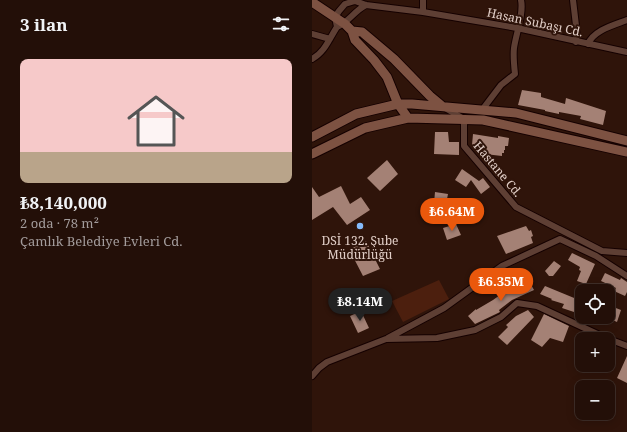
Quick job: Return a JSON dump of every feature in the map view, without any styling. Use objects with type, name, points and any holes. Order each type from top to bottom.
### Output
[{"type":"main road","points":[[312,2],[335,17],[341,25],[352,31],[362,32],[389,54],[430,96],[442,106]]},
{"type":"main road","points":[[352,31],[355,40],[374,60],[387,77],[398,104],[408,118]]},
{"type":"main road","points":[[312,137],[356,114],[398,104],[442,106],[516,113],[627,141]]},
{"type":"main road","points":[[312,154],[365,128],[408,118],[483,120],[627,152]]},
{"type":"street","points":[[423,0],[423,12]]},
{"type":"street","points":[[482,110],[501,85],[515,74],[514,50],[522,4],[521,0]]},
{"type":"street","points":[[573,0],[577,34],[576,42]]},
{"type":"street","name":"Hasan Subaşı Cd.","points":[[335,17],[341,7],[348,2],[355,1],[366,5],[423,12],[517,28],[627,52]]},
{"type":"street","points":[[312,59],[322,52],[341,25],[357,10],[366,5]]},
{"type":"street","points":[[588,44],[590,38],[596,33],[627,20]]},
{"type":"street","points":[[312,34],[330,39]]},
{"type":"street","points":[[442,106],[464,119]]},
{"type":"street","name":"Hastane Cd.","points":[[464,119],[464,146],[516,207],[602,251],[627,253]]},
{"type":"street","points":[[312,376],[327,362],[386,338],[444,308],[502,266],[560,239],[596,256],[627,276]]},
{"type":"street","points":[[596,256],[602,251]]},
{"type":"street","points":[[386,338],[437,338],[475,330],[501,317],[517,302],[537,306],[606,338],[627,346]]},
{"type":"shaded area","points":[[439,280],[449,299],[403,322],[392,301]]},
{"type":"building","points":[[522,90],[541,93],[541,97],[565,104],[566,98],[606,111],[603,125],[580,119],[581,116],[559,112],[559,114],[518,105]]},
{"type":"building","points":[[435,132],[448,132],[449,142],[459,142],[459,155],[434,154]]},
{"type":"building","points":[[473,134],[498,138],[498,136],[509,138],[508,146],[505,146],[502,156],[476,153],[477,150],[474,150],[474,145],[472,145]]},
{"type":"building","points":[[387,160],[398,174],[380,191],[367,178]]},
{"type":"building","points":[[462,169],[479,181],[483,178],[490,187],[481,194],[471,180],[466,187],[455,180]]},
{"type":"building","points":[[341,186],[350,204],[361,197],[370,210],[347,225],[333,207],[312,220],[312,187],[319,197]]},
{"type":"building","points":[[435,192],[448,194],[446,204],[434,203]]},
{"type":"building","points":[[456,224],[461,235],[447,240],[443,228]]},
{"type":"building","points":[[526,226],[529,231],[531,230],[533,243],[506,254],[497,236]]},
{"type":"building","points":[[366,241],[380,269],[363,276],[349,249]]},
{"type":"building","points":[[572,253],[595,264],[586,284],[577,281],[581,271],[579,270],[580,267],[568,260]]},
{"type":"building","points":[[554,261],[561,266],[553,276],[549,276],[545,271]]},
{"type":"building","points":[[605,273],[620,280],[621,278],[627,282],[627,292],[625,296],[615,291],[615,284],[607,284],[601,281]]},
{"type":"building","points":[[528,279],[534,290],[512,300],[499,310],[500,312],[475,324],[468,316],[476,309],[493,300],[511,287]]},
{"type":"building","points":[[545,286],[575,298],[574,312],[562,308],[564,304],[551,300],[552,299],[540,294]]},
{"type":"building","points":[[615,308],[621,310],[617,322],[615,321]]},
{"type":"building","points":[[528,310],[534,317],[507,345],[498,337],[508,327],[506,325],[516,316]]},
{"type":"building","points":[[361,311],[369,328],[358,333],[350,316]]},
{"type":"building","points":[[544,314],[569,326],[563,342],[550,338],[542,347],[531,340]]},
{"type":"building","points":[[627,356],[627,383],[617,378]]},
{"type":"place","name":"DSİ 132. Şube Müdürlüğü","points":[[360,226]]}]
